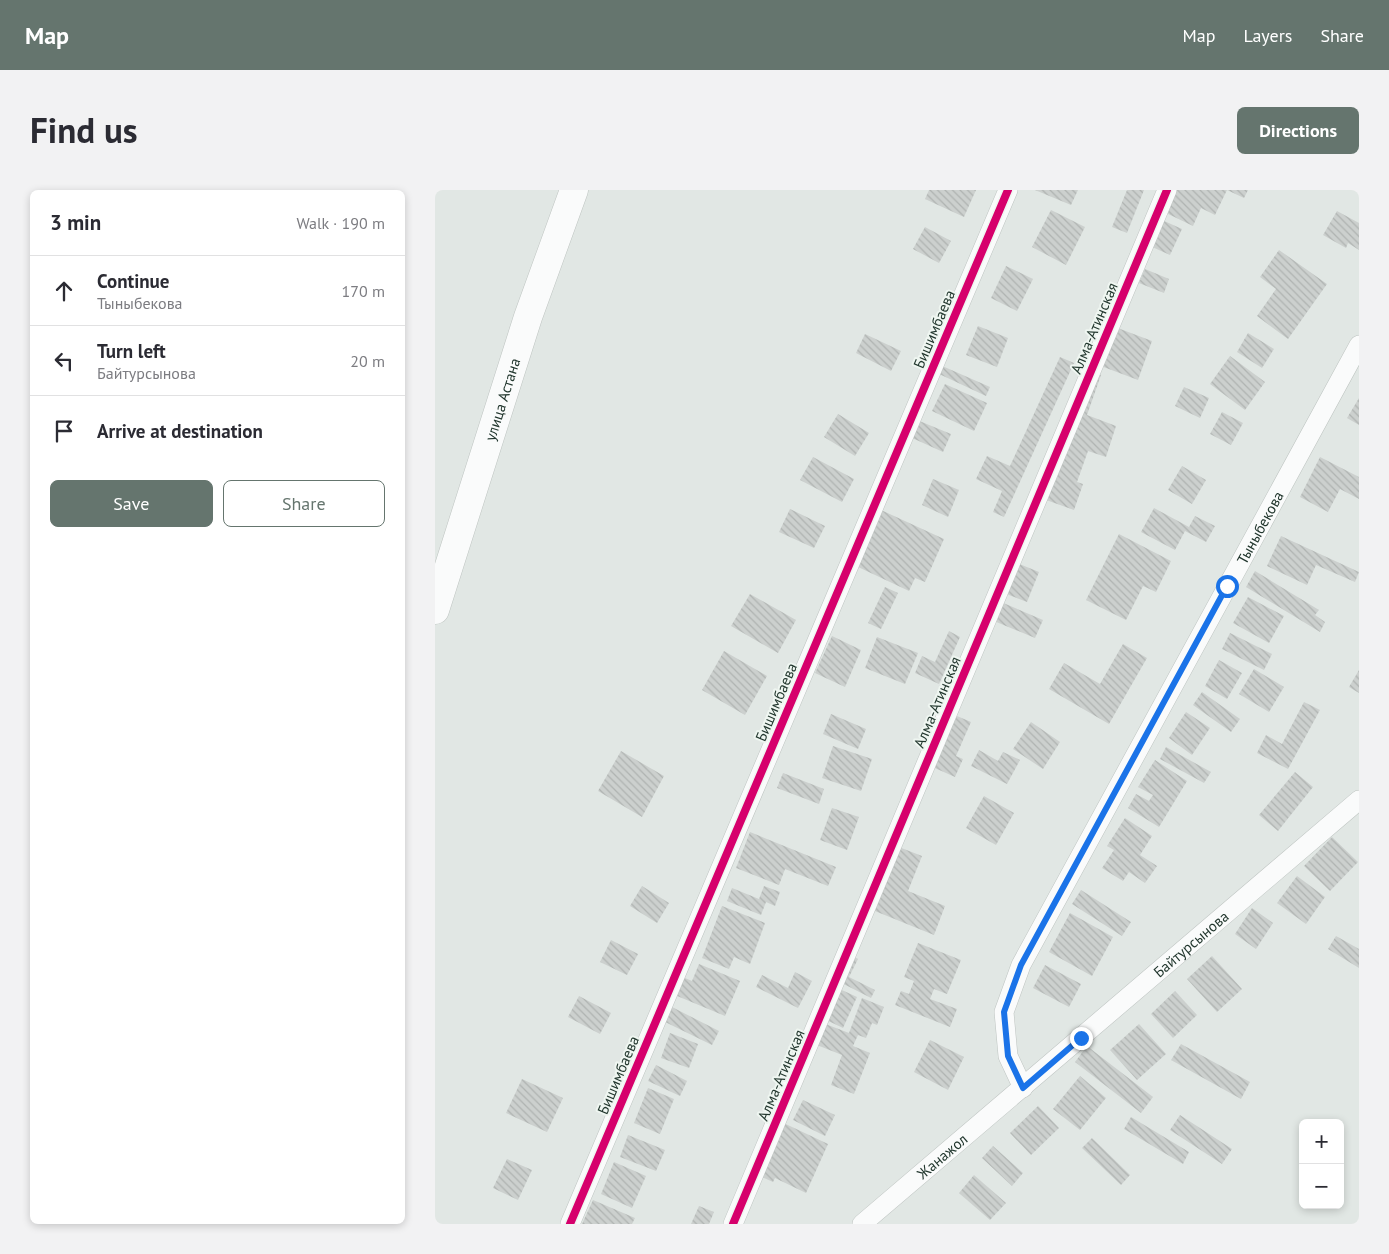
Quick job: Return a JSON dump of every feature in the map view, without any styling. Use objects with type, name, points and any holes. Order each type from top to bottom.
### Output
[{"type":"main road","name":"улица Астана","points":[[435,610],[528,317],[574,190]]},
{"type":"street","name":"Бишимбаева","points":[[570,1224],[1008,190]]},
{"type":"street","name":"Алма-Атинская","points":[[733,1224],[1167,190]]},
{"type":"street","name":"Тыныбекова","points":[[1023,1088],[1008,1056],[1004,1012],[1021,965],[1359,345]]},
{"type":"street","name":"Байтурсынова","points":[[1023,1088],[1359,800]]},
{"type":"street","name":"Жанажол","points":[[862,1224],[1023,1088]]},
{"type":"building","points":[[929,190],[976,190],[964,217],[925,199]]},
{"type":"building","points":[[1035,190],[1078,190],[1071,205]]},
{"type":"building","points":[[1127,190],[1144,190],[1127,233],[1112,227]]},
{"type":"building","points":[[1172,190],[1227,190],[1215,215],[1201,208],[1193,226],[1162,211]]},
{"type":"building","points":[[1227,190],[1248,190],[1244,198]]},
{"type":"building","points":[[1051,210],[1085,227],[1066,265],[1032,247]]},
{"type":"building","points":[[1337,211],[1359,223],[1359,250],[1348,243],[1346,248],[1323,235]]},
{"type":"building","points":[[1162,220],[1182,229],[1170,255],[1150,246]]},
{"type":"building","points":[[925,227],[951,241],[939,263],[913,249]]},
{"type":"building","points":[[1279,250],[1327,284],[1288,339],[1257,316],[1276,289],[1260,277]]},
{"type":"building","points":[[1006,266],[1033,279],[1017,311],[991,298]]},
{"type":"building","points":[[1145,269],[1169,279],[1164,293],[1139,283]]},
{"type":"building","points":[[978,326],[1008,338],[997,367],[966,355]]},
{"type":"building","points":[[1115,327],[1152,341],[1138,380],[1101,366]]},
{"type":"building","points":[[1248,333],[1274,349],[1262,368],[1237,352]]},
{"type":"building","points":[[865,334],[901,351],[891,371],[856,353]]},
{"type":"building","points":[[1230,356],[1265,382],[1245,410],[1210,384]]},
{"type":"building","points":[[1060,357],[1074,363],[1004,517],[993,512],[1002,491],[976,479],[987,456],[1010,466]]},
{"type":"building","points":[[940,365],[990,387],[986,396],[937,373]]},
{"type":"building","points":[[1089,370],[1101,375],[1087,415],[1116,426],[1106,457],[1088,451],[1077,482],[1083,484],[1074,510],[1035,496]]},
{"type":"building","points":[[945,384],[987,403],[974,431],[932,411]]},
{"type":"building","points":[[1184,387],[1209,398],[1200,418],[1175,406]]},
{"type":"building","points":[[1359,398],[1359,425],[1347,418]]},
{"type":"building","points":[[1222,412],[1243,423],[1231,445],[1210,434]]},
{"type":"building","points":[[838,414],[869,433],[855,456],[824,437]]},
{"type":"building","points":[[917,420],[951,434],[943,452],[910,437]]},
{"type":"building","points":[[813,457],[854,479],[842,502],[800,480]]},
{"type":"building","points":[[1320,457],[1359,477],[1359,499],[1340,489],[1328,512],[1300,497]]},
{"type":"building","points":[[1182,466],[1206,480],[1192,504],[1168,490]]},
{"type":"building","points":[[933,479],[959,490],[948,517],[922,505]]},
{"type":"building","points":[[1154,508],[1189,527],[1195,516],[1215,526],[1206,542],[1185,531],[1175,550],[1141,532]]},
{"type":"building","points":[[790,509],[825,526],[814,548],[779,532]]},
{"type":"building","points":[[881,510],[944,539],[925,582],[915,578],[909,591],[856,566]]},
{"type":"building","points":[[1119,534],[1171,561],[1156,592],[1143,586],[1126,620],[1086,600]]},
{"type":"building","points":[[1281,536],[1359,572],[1355,582],[1316,565],[1307,585],[1267,566]]},
{"type":"building","points":[[1017,563],[1039,572],[1027,602],[1004,593]]},
{"type":"building","points":[[1255,571],[1319,610],[1315,615],[1325,622],[1320,632],[1246,587]]},
{"type":"building","points":[[885,587],[898,593],[881,629],[868,623]]},
{"type":"building","points":[[750,594],[796,620],[778,653],[731,626]]},
{"type":"building","points":[[1248,597],[1284,616],[1269,643],[1233,623]]},
{"type":"building","points":[[1001,602],[1043,620],[1035,638],[994,621]]},
{"type":"building","points":[[949,631],[960,637],[939,684],[915,673],[922,656],[935,662]]},
{"type":"building","points":[[1230,633],[1272,654],[1264,670],[1222,649]]},
{"type":"building","points":[[832,636],[861,650],[845,687],[815,673]]},
{"type":"building","points":[[877,637],[918,653],[905,684],[865,668]]},
{"type":"building","points":[[1123,644],[1147,658],[1109,724],[1049,689],[1064,663],[1100,684]]},
{"type":"building","points":[[724,651],[767,676],[745,715],[702,690]]},
{"type":"building","points":[[1219,660],[1242,673],[1227,699],[1205,686]]},
{"type":"building","points":[[1254,669],[1284,687],[1269,712],[1239,694]]},
{"type":"building","points":[[1359,670],[1359,693],[1349,687]]},
{"type":"building","points":[[1202,692],[1240,719],[1231,732],[1193,705]]},
{"type":"building","points":[[1304,702],[1320,710],[1288,769],[1257,753],[1266,735],[1282,744]]},
{"type":"building","points":[[1186,712],[1210,728],[1192,755],[1169,738]]},
{"type":"building","points":[[950,713],[971,722],[956,756],[963,759],[955,777],[928,765]]},
{"type":"building","points":[[831,714],[866,729],[858,749],[823,734]]},
{"type":"building","points":[[1031,722],[1060,742],[1043,769],[1013,749]]},
{"type":"building","points":[[833,746],[872,759],[861,791],[822,778]]},
{"type":"building","points":[[1166,747],[1211,772],[1204,783],[1160,759]]},
{"type":"building","points":[[979,750],[998,761],[1003,752],[1020,760],[1007,784],[971,766]]},
{"type":"building","points":[[621,751],[664,776],[642,817],[598,791]]},
{"type":"building","points":[[1155,760],[1187,781],[1159,827],[1128,808],[1136,794],[1149,801],[1153,795],[1138,787]]},
{"type":"building","points":[[1295,772],[1313,787],[1278,831],[1259,815]]},
{"type":"building","points":[[783,773],[824,789],[819,804],[777,788]]},
{"type":"building","points":[[984,796],[1014,813],[996,845],[966,828]]},
{"type":"building","points":[[832,808],[859,817],[847,850],[820,840]]},
{"type":"building","points":[[1125,818],[1152,836],[1140,855],[1157,866],[1145,883],[1129,872],[1123,881],[1102,868],[1114,850],[1107,846]]},
{"type":"building","points":[[750,832],[836,867],[828,886],[785,869],[779,885],[736,868]]},
{"type":"building","points":[[1332,837],[1358,862],[1330,891],[1304,866]]},
{"type":"building","points":[[891,844],[922,856],[908,891],[945,906],[934,935],[865,907]]},
{"type":"building","points":[[1297,876],[1325,897],[1306,924],[1277,903]]},
{"type":"building","points":[[642,886],[669,903],[657,923],[630,906]]},
{"type":"building","points":[[764,886],[780,892],[775,906],[766,902],[761,915],[727,901],[732,888],[759,899]]},
{"type":"building","points":[[1081,890],[1131,922],[1122,936],[1072,904]]},
{"type":"building","points":[[722,906],[765,923],[750,964],[734,957],[729,969],[702,958]]},
{"type":"building","points":[[1252,908],[1273,923],[1256,949],[1235,934]]},
{"type":"building","points":[[1070,913],[1113,937],[1092,976],[1049,952]]},
{"type":"building","points":[[1336,936],[1359,949],[1359,968],[1328,949]]},
{"type":"building","points":[[611,940],[638,954],[627,975],[600,962]]},
{"type":"building","points":[[918,943],[961,960],[947,994],[934,989],[930,999],[957,1009],[950,1027],[895,1005],[901,991],[909,994],[914,981],[904,977]]},
{"type":"building","points":[[843,951],[858,959],[849,977],[875,990],[871,998],[830,977]]},
{"type":"building","points":[[1212,956],[1242,989],[1217,1012],[1187,979]]},
{"type":"building","points":[[699,964],[740,981],[725,1016],[670,993],[678,975],[692,981]]},
{"type":"building","points":[[1045,965],[1081,984],[1069,1007],[1033,988]]},
{"type":"building","points":[[795,972],[812,981],[798,1008],[756,987],[762,975],[788,988]]},
{"type":"building","points":[[831,985],[857,997],[843,1028],[818,1016]]},
{"type":"building","points":[[1175,991],[1197,1015],[1173,1038],[1151,1014]]},
{"type":"building","points":[[579,996],[611,1013],[600,1034],[568,1017]]},
{"type":"building","points":[[862,998],[884,1007],[877,1025],[872,1023],[866,1038],[858,1035],[853,1046],[870,1053],[854,1094],[831,1085],[842,1055],[807,1041],[815,1020],[849,1033]]},
{"type":"building","points":[[668,1005],[719,1031],[712,1045],[661,1020]]},
{"type":"building","points":[[1139,1024],[1166,1054],[1137,1080],[1110,1050]]},
{"type":"building","points":[[670,1033],[698,1044],[689,1068],[661,1058]]},
{"type":"building","points":[[930,1040],[964,1057],[948,1090],[914,1072]]},
{"type":"building","points":[[1181,1044],[1250,1082],[1241,1099],[1171,1060]]},
{"type":"building","points":[[1087,1046],[1153,1097],[1141,1113],[1075,1062]]},
{"type":"building","points":[[656,1065],[687,1081],[680,1096],[648,1081]]},
{"type":"building","points":[[1080,1076],[1106,1098],[1080,1130],[1053,1109]]},
{"type":"building","points":[[522,1079],[563,1098],[547,1132],[506,1113]]},
{"type":"building","points":[[648,1088],[674,1099],[660,1134],[634,1123]]},
{"type":"building","points":[[803,1100],[835,1115],[825,1136],[793,1120]]},
{"type":"building","points":[[1038,1106],[1059,1128],[1031,1155],[1010,1133]]},
{"type":"building","points":[[1180,1115],[1232,1149],[1222,1164],[1170,1130]]},
{"type":"building","points":[[1131,1117],[1189,1152],[1183,1164],[1124,1129]]},
{"type":"building","points":[[773,1118],[828,1144],[806,1193],[775,1178],[773,1182],[749,1171]]},
{"type":"building","points":[[628,1135],[665,1150],[656,1171],[620,1157]]},
{"type":"building","points":[[1092,1138],[1130,1175],[1121,1185],[1082,1148]]},
{"type":"building","points":[[993,1146],[1023,1173],[1012,1186],[982,1158]]},
{"type":"building","points":[[507,1159],[532,1170],[518,1200],[493,1188]]},
{"type":"building","points":[[614,1162],[646,1176],[632,1208],[601,1194]]},
{"type":"building","points":[[974,1175],[1006,1203],[990,1220],[959,1193]]},
{"type":"building","points":[[593,1200],[635,1218],[632,1224],[582,1224]]},
{"type":"building","points":[[699,1206],[714,1212],[709,1224],[691,1224]]},
{"type":"cycle path","points":[[570,1224],[1008,190]]},
{"type":"cycle path","points":[[733,1224],[1167,190]]},
{"type":"route","points":[[1081,1038],[1023,1088],[1008,1056],[1004,1012],[1021,965],[1227,586]]}]
